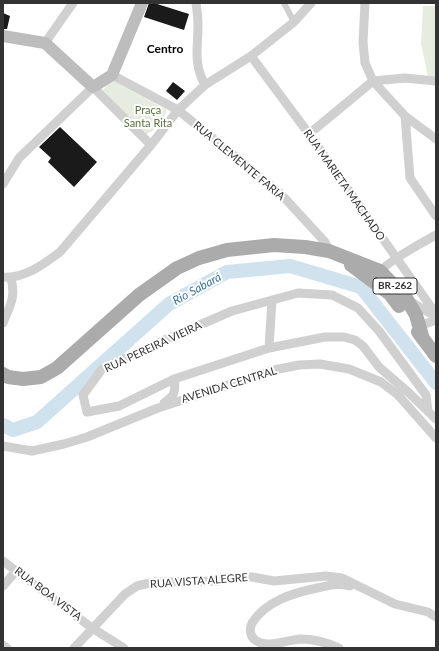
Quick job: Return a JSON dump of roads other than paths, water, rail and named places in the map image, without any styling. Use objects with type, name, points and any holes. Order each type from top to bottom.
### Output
[{"type":"main road","points":[[4,38],[45,43],[92,87],[112,75],[142,3]]},
{"type":"main road","name":"BR-262","points":[[3,374],[8,377],[22,379],[41,377],[57,368],[139,295],[177,268],[198,258],[226,250],[274,245],[305,247],[329,251],[380,270],[406,298],[416,315],[416,325]]},
{"type":"main road","name":"BR-262","points":[[342,257],[390,294],[416,325],[423,339],[436,356]]},
{"type":"street","points":[[45,43],[73,3]]},
{"type":"street","points":[[196,3],[198,25],[196,52],[200,76],[205,85]]},
{"type":"street","points":[[284,3],[294,22]]},
{"type":"street","points":[[3,323],[14,296],[14,289],[7,277],[29,271],[45,263],[60,252],[151,145],[178,110],[205,85],[251,56],[294,22],[311,3]]},
{"type":"street","points":[[365,3],[363,42],[365,64],[373,81],[405,116],[436,139]]},
{"type":"street","name":"RUA MARIETA MACHADO","points":[[251,56],[309,134],[436,315]]},
{"type":"street","points":[[112,75],[178,110]]},
{"type":"street","points":[[309,134],[373,81],[405,78],[436,81]]},
{"type":"street","points":[[3,184],[19,158],[92,87],[151,145]]},
{"type":"street","name":"RUA CLEMENTE FARIA","points":[[178,110],[280,193],[325,242],[329,251]]},
{"type":"street","points":[[405,116],[410,178],[436,216]]},
{"type":"street","points":[[379,286],[378,276],[380,270],[436,235]]},
{"type":"street","name":"RUA PEREIRA VIEIRA","points":[[428,411],[426,394],[379,331],[358,308],[332,295],[298,293],[232,312],[158,343],[102,370],[83,395],[87,412],[119,406],[174,379],[269,348],[325,337],[344,337],[355,340],[363,346],[379,367],[436,419]]},
{"type":"street","points":[[406,298],[436,315]]},
{"type":"street","points":[[269,348],[272,300]]},
{"type":"street","points":[[416,325],[436,320]]},
{"type":"street","name":"AVENIDA CENTRAL","points":[[3,446],[32,451],[64,444],[87,437],[158,408],[274,370],[299,365],[320,364],[350,370],[381,382],[398,395],[436,438]]},
{"type":"street","points":[[158,408],[172,397],[176,389],[174,379]]},
{"type":"street","name":"RUA BOA VISTA","points":[[3,561],[92,628],[124,648]]},
{"type":"street","points":[[3,586],[16,570]]},
{"type":"street","name":"RUA VISTA ALEGRE","points":[[74,648],[125,594],[137,586],[154,582],[218,582],[236,577],[252,577],[274,581],[326,576],[342,578],[395,604],[428,612],[436,617]]},
{"type":"street","points":[[338,648],[329,643],[315,640],[299,639],[272,643],[261,642],[254,639],[250,632],[250,626],[265,609],[280,598],[302,591],[340,583],[365,590]]},
{"type":"street","points":[[3,645],[7,648]]},
{"type":"waterway","name":"Rio Sabará","points":[[3,425],[13,430],[37,422],[169,304],[227,272],[290,266],[361,287],[436,383]]},
{"type":"district","name":"Centro","points":[[165,49]]},
{"type":"park label","name":"Praça Santa Rita","points":[[148,116]]}]
